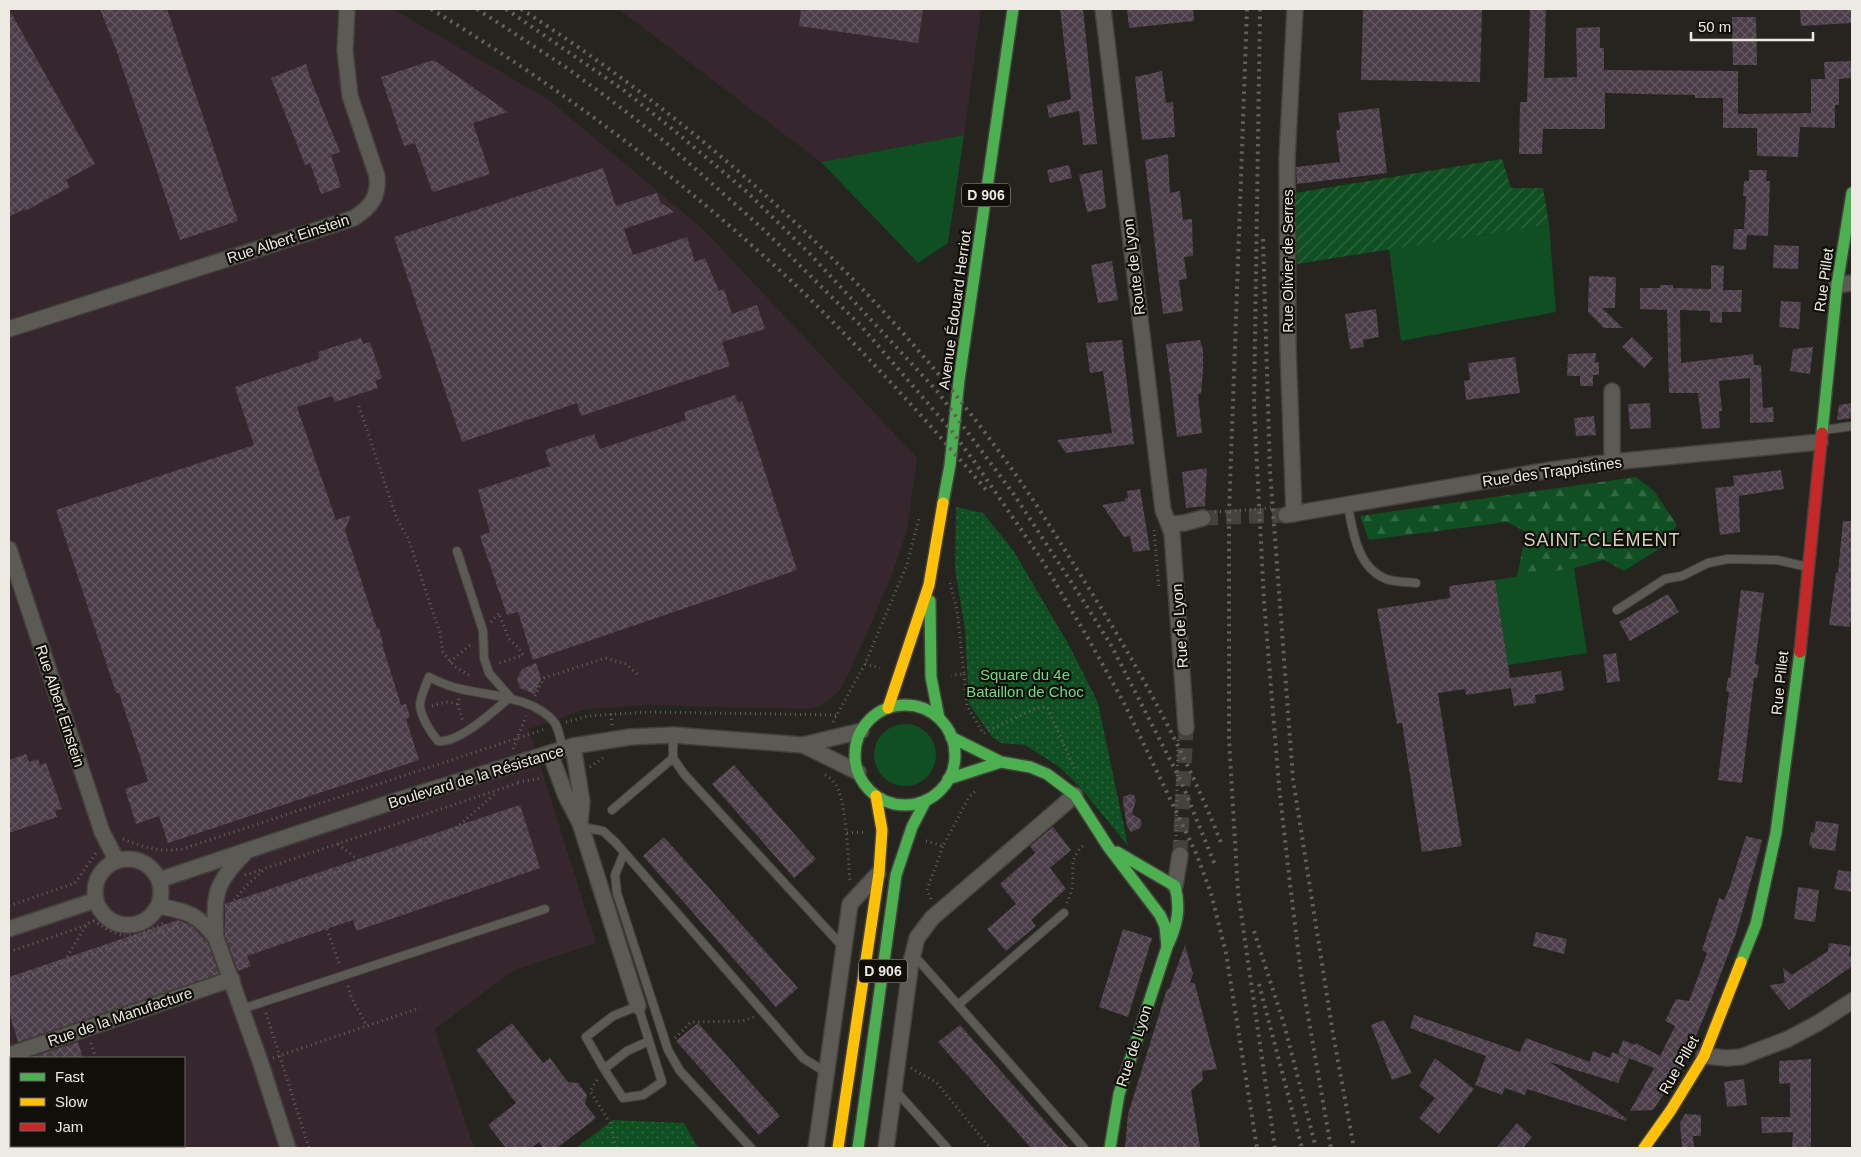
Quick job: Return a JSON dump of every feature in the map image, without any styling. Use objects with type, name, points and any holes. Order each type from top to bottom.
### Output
[{"type":"main road","name":"Avenue Édouard Herriot","points":[[888,708],[929,585],[950,465],[959,380],[1013,9]]},
{"type":"main road","name":"Rue Pillet","points":[[1644,1148],[1671,1110],[1704,1056],[1756,924],[1772,853],[1794,697],[1837,285],[1852,194]]},
{"type":"main road","name":"Avenue Édouard Herriot","points":[[929,585],[931,677],[939,718]]},
{"type":"main road","points":[[901,705],[915,706],[928,710],[939,718],[951,737],[954,758],[948,779],[939,791],[926,800],[914,804],[888,802],[876,796],[865,785],[858,772],[855,758],[856,744],[861,731],[872,717],[888,708],[901,705]]},
{"type":"main road","points":[[951,737],[1001,762],[1030,767],[1047,774],[1074,795],[1109,848],[1168,891]]},
{"type":"main road","points":[[948,779],[1001,762]]},
{"type":"main road","name":"D 906","points":[[838,1148],[879,873],[882,830],[876,796]]},
{"type":"main road","name":"D 906","points":[[858,1148],[896,875],[907,836],[919,810],[926,800]]},
{"type":"main road","name":"Rue de Lyon","points":[[1109,848],[1160,915],[1165,926],[1167,947]]},
{"type":"main road","points":[[1143,892],[1168,891]]},
{"type":"main road","name":"Rue de Lyon","points":[[1110,1148],[1118,1094],[1167,947],[1176,929],[1180,903],[1168,891]]},
{"type":"street","name":"Rue Albert Einstein","points":[[9,329],[354,218],[367,210],[378,188],[377,176],[350,96],[345,51],[347,9]]},
{"type":"street","name":"Route de Lyon","points":[[1103,9],[1163,510],[1170,524]]},
{"type":"street","name":"Rue Olivier de Serres","points":[[1290,514],[1292,493],[1288,348],[1287,158],[1295,9]]},
{"type":"street","points":[[1837,285],[1852,284]]},
{"type":"street","points":[[1612,391],[1612,462]]},
{"type":"street","name":"Rue des Trappistines","points":[[1290,514],[1348,506],[1550,470],[1821,436]]},
{"type":"street","points":[[1170,524],[1184,523],[1203,518]]},
{"type":"street","name":"Rue de Lyon","points":[[1170,524],[1179,602],[1186,728]]},
{"type":"street","name":"Rue Albert Einstein","points":[[9,549],[102,832],[117,861]]},
{"type":"street","name":"Boulevard de la Résistance","points":[[159,880],[395,802],[562,750],[630,737],[673,735],[803,745],[861,731]]},
{"type":"street","name":"Boulevard de la Résistance","points":[[803,745],[858,772]]},
{"type":"street","points":[[562,750],[565,794],[581,825],[638,1006]]},
{"type":"street","points":[[562,750],[582,802],[581,825]]},
{"type":"street","points":[[886,1148],[912,956],[917,938],[932,918],[1074,795]]},
{"type":"street","points":[[216,938],[215,896],[228,870],[246,852]]},
{"type":"street","name":"Rue de Lyon","points":[[1168,891],[1180,855]]},
{"type":"street","points":[[127,859],[142,862],[154,871],[159,880],[161,898],[158,906],[152,915],[144,921],[133,925],[112,921],[104,914],[96,900],[96,884],[100,874],[117,861],[127,859]]},
{"type":"street","points":[[816,1148],[850,904],[879,873]]},
{"type":"street","points":[[9,929],[96,900]]},
{"type":"street","points":[[158,906],[185,910],[206,925],[216,938],[232,979],[288,1148]]},
{"type":"street","name":"Rue de la Manufacture","points":[[9,1055],[232,979]]},
{"type":"street","points":[[1704,1056],[1742,1057],[1818,1023],[1852,1001]]},
{"type":"lane","points":[[1821,436],[1852,426]]},
{"type":"lane","points":[[1348,506],[1356,546],[1371,569],[1386,579],[1416,584]]},
{"type":"lane","points":[[457,551],[482,631],[484,658],[489,673],[510,697]]},
{"type":"lane","points":[[1617,610],[1665,578],[1682,576],[1708,562],[1728,559],[1777,560],[1808,567]]},
{"type":"lane","points":[[510,697],[456,738],[444,742],[438,741],[421,710],[420,702],[429,677],[462,690],[510,697],[546,714],[556,725],[562,750]]},
{"type":"lane","points":[[673,735],[673,758],[684,774],[843,947]]},
{"type":"lane","points":[[612,810],[673,758]]},
{"type":"lane","points":[[581,825],[603,830],[803,1058],[827,1073]]},
{"type":"lane","points":[[624,853],[615,875],[617,893],[666,1045],[680,1071],[751,1148]]},
{"type":"lane","points":[[242,1009],[545,909]]},
{"type":"lane","points":[[958,1005],[1064,913]]},
{"type":"lane","points":[[912,956],[920,961],[1084,1148]]},
{"type":"lane","points":[[638,1006],[662,1082],[643,1095],[623,1098],[586,1037],[613,1016],[638,1006]]},
{"type":"lane","points":[[604,1068],[627,1051],[649,1041]]},
{"type":"lane","points":[[894,1090],[947,1148]]},
{"type":"path","points":[[359,406],[397,519],[408,538],[440,633],[443,652],[450,662],[461,671],[470,675]]},
{"type":"path","points":[[832,725],[865,664],[907,565],[921,510]]},
{"type":"path","points":[[957,610],[967,706],[986,737]]},
{"type":"path","points":[[450,662],[470,645]]},
{"type":"path","points":[[943,676],[964,674]]},
{"type":"path","points":[[984,733],[1036,708],[1048,707],[1076,774],[1074,795]]},
{"type":"path","points":[[9,906],[76,883],[94,854],[122,839],[164,851],[182,849],[588,716],[641,712],[837,715]]},
{"type":"path","points":[[940,911],[927,890],[943,846],[969,798],[985,783],[985,768]]},
{"type":"path","points":[[820,771],[835,783],[840,797],[847,833],[852,900]]},
{"type":"path","points":[[498,791],[448,835],[229,907],[246,885],[266,868],[518,783]]},
{"type":"path","points":[[847,833],[871,831]]},
{"type":"path","points":[[1064,913],[1072,887],[1072,861],[1080,849],[1099,833]]},
{"type":"path","points":[[917,838],[943,846]]},
{"type":"path","points":[[338,844],[362,863]]},
{"type":"path","points":[[9,952],[94,921],[113,934],[132,937],[166,922],[196,918]]},
{"type":"path","points":[[63,964],[87,924]]},
{"type":"path","points":[[9,983],[180,926]]},
{"type":"path","points":[[262,1003],[309,1148]]},
{"type":"path","points":[[260,1061],[280,1056],[420,1008]]},
{"type":"path","points":[[666,1045],[692,1022],[743,1021],[764,1014]]},
{"type":"path","points":[[898,1061],[936,1082],[990,1148]]},
{"type":"path","points":[[604,1068],[590,1091],[610,1123],[616,1148]]},
{"type":"shaded area","points":[[9,9],[393,9],[549,100],[704,230],[917,458],[907,531],[891,577],[851,669],[840,690],[830,699],[818,707],[808,709],[649,705],[586,709],[529,729],[596,943],[513,971],[435,1029],[474,1148],[9,1148]]},
{"type":"shaded area","points":[[618,9],[981,9],[964,135],[821,162]]},
{"type":"green space","points":[[964,135],[948,243],[918,263],[821,162]]},
{"type":"green space","points":[[1502,159],[1511,188],[1543,188],[1549,224],[1297,264],[1295,193]]},
{"type":"green space","points":[[1549,224],[1556,312],[1401,341],[1389,249]]},
{"type":"green space","points":[[1636,477],[1654,491],[1677,525],[1662,547],[1624,571],[1604,560],[1574,568],[1517,577],[1526,532],[1507,522],[1369,540],[1360,516]]},
{"type":"green space","name":"Square du 4e Bataillon de Choc","points":[[956,507],[983,513],[1013,550],[1070,647],[1098,703],[1128,846],[1081,788],[1058,766],[1025,745],[1001,743],[992,737],[969,704],[965,629],[955,569]]},
{"type":"green space","points":[[1574,568],[1587,653],[1508,665],[1495,580]]},
{"type":"green space","points":[[899,724],[911,724],[927,733],[934,743],[936,755],[934,767],[927,777],[911,786],[899,786],[888,781],[879,772],[874,761],[874,749],[879,738],[888,729]]},
{"type":"green space","points":[[613,1120],[684,1123],[698,1148],[576,1148]]},
{"type":"building","points":[[9,9],[95,164],[66,180],[70,187],[25,211],[24,209],[9,217]]},
{"type":"building","points":[[100,9],[167,9],[238,221],[180,240],[117,52]]},
{"type":"building","points":[[801,9],[923,9],[918,43],[799,26]]},
{"type":"building","points":[[1060,9],[1083,9],[1097,144],[1083,145],[1079,111],[1049,118],[1047,105],[1071,99]]},
{"type":"building","points":[[1127,9],[1193,9],[1194,21],[1129,28]]},
{"type":"building","points":[[1363,9],[1482,9],[1480,82],[1361,80]]},
{"type":"building","points":[[1530,9],[1546,9],[1544,78],[1577,77],[1576,28],[1600,27],[1600,48],[1604,48],[1604,70],[1738,71],[1738,114],[1811,113],[1811,79],[1825,79],[1824,62],[1852,61],[1852,78],[1839,79],[1839,105],[1835,105],[1835,128],[1800,127],[1798,157],[1757,156],[1757,128],[1723,128],[1723,98],[1695,98],[1695,95],[1605,93],[1605,129],[1543,129],[1542,154],[1519,154],[1520,102],[1527,102]]},
{"type":"building","points":[[1800,9],[1852,9],[1852,23],[1801,26]]},
{"type":"building","points":[[1732,17],[1756,17],[1757,65],[1733,65]]},
{"type":"building","points":[[434,60],[508,112],[473,123],[490,174],[434,192],[432,191],[415,143],[404,146],[381,77]]},
{"type":"building","points":[[306,64],[340,152],[331,155],[341,187],[321,194],[310,163],[305,165],[271,78]]},
{"type":"building","points":[[1162,71],[1166,103],[1173,102],[1175,137],[1142,140],[1135,77]]},
{"type":"building","points":[[1379,108],[1387,173],[1297,184],[1296,167],[1340,162],[1336,130],[1340,130],[1338,113]]},
{"type":"building","points":[[1168,154],[1170,193],[1180,191],[1183,220],[1192,219],[1193,256],[1184,257],[1187,279],[1179,280],[1183,311],[1163,314],[1145,160]]},
{"type":"building","points":[[1069,165],[1072,178],[1050,183],[1047,170]]},
{"type":"building","points":[[603,168],[616,206],[657,193],[660,202],[674,212],[624,229],[633,255],[687,237],[695,262],[705,258],[719,291],[724,289],[732,314],[757,305],[765,329],[722,342],[730,366],[581,416],[577,403],[462,442],[394,237]]},
{"type":"building","points":[[1102,170],[1106,208],[1087,212],[1079,175]]},
{"type":"building","points":[[1749,170],[1767,170],[1766,181],[1770,181],[1768,236],[1747,235],[1746,250],[1733,249],[1734,229],[1744,229],[1746,196],[1743,196],[1744,181],[1749,181]]},
{"type":"building","points":[[1774,245],[1799,246],[1798,269],[1773,268]]},
{"type":"building","points":[[1112,261],[1118,300],[1098,303],[1091,265]]},
{"type":"building","points":[[1711,265],[1724,266],[1723,290],[1742,290],[1741,312],[1722,312],[1722,323],[1710,322],[1710,311],[1680,310],[1681,363],[1753,354],[1754,365],[1761,365],[1763,408],[1773,407],[1774,422],[1750,423],[1750,378],[1719,381],[1722,411],[1719,411],[1720,428],[1702,429],[1698,393],[1669,393],[1667,310],[1640,309],[1640,288],[1660,288],[1660,285],[1673,285],[1673,288],[1711,289]]},
{"type":"building","points":[[1589,276],[1616,277],[1615,308],[1602,308],[1623,328],[1604,328],[1588,312]]},
{"type":"building","points":[[1781,301],[1801,302],[1799,329],[1779,327]]},
{"type":"building","points":[[1376,309],[1379,337],[1363,340],[1364,347],[1350,349],[1345,314]]},
{"type":"building","points":[[1632,337],[1653,358],[1644,368],[1622,347]]},
{"type":"building","points":[[361,338],[363,344],[370,342],[382,378],[375,381],[378,388],[335,402],[332,396],[297,407],[336,520],[351,515],[345,530],[377,629],[379,628],[382,644],[401,705],[406,704],[410,717],[406,719],[419,760],[168,843],[159,816],[136,824],[125,789],[148,781],[119,693],[116,693],[56,510],[254,445],[235,387],[319,359],[318,352]]},
{"type":"building","points":[[1122,340],[1134,444],[1066,453],[1057,440],[1112,433],[1103,371],[1090,373],[1086,343]]},
{"type":"building","points":[[1200,340],[1203,350],[1203,370],[1201,394],[1198,394],[1202,433],[1177,437],[1166,344]]},
{"type":"building","points":[[1813,347],[1810,374],[1790,371],[1793,349]]},
{"type":"building","points":[[1596,353],[1595,363],[1599,362],[1599,375],[1593,375],[1593,386],[1580,386],[1580,376],[1567,376],[1568,354]]},
{"type":"building","points":[[1515,357],[1520,393],[1466,400],[1464,381],[1470,380],[1468,363]]},
{"type":"building","points":[[735,395],[738,403],[742,401],[797,570],[533,660],[518,612],[507,615],[480,536],[490,532],[478,490],[550,466],[545,450],[594,434],[600,449],[686,420],[684,412]]},
{"type":"building","points":[[1650,403],[1651,428],[1630,429],[1628,404]]},
{"type":"building","points":[[1852,403],[1852,418],[1837,420],[1839,405]]},
{"type":"building","points":[[1594,416],[1596,435],[1576,436],[1574,418]]},
{"type":"building","points":[[1207,468],[1205,506],[1186,508],[1182,472]]},
{"type":"building","points":[[1781,470],[1784,489],[1739,496],[1740,532],[1720,535],[1715,488],[1734,486],[1733,476]]},
{"type":"building","points":[[1140,489],[1150,550],[1133,552],[1130,536],[1124,537],[1102,505],[1125,501],[1125,498],[1128,498],[1127,491]]},
{"type":"building","points":[[1843,521],[1852,521],[1852,610],[1850,627],[1829,625],[1836,573],[1838,573]]},
{"type":"building","points":[[1495,580],[1510,678],[1561,671],[1564,690],[1535,695],[1536,703],[1514,706],[1511,688],[1466,695],[1465,689],[1438,693],[1462,846],[1422,852],[1402,723],[1397,724],[1377,609],[1450,598],[1449,586]]},
{"type":"building","points":[[1741,590],[1764,593],[1755,664],[1759,665],[1757,678],[1754,678],[1742,783],[1718,780],[1729,692],[1726,691],[1728,678],[1730,678]]},
{"type":"building","points":[[1668,594],[1679,612],[1630,641],[1619,622]]},
{"type":"building","points":[[1616,653],[1620,681],[1607,683],[1603,655]]},
{"type":"building","points":[[536,663],[541,678],[535,694],[520,688],[517,679],[522,669]]},
{"type":"building","points":[[26,754],[29,762],[38,759],[40,765],[46,763],[62,809],[55,810],[57,817],[9,833],[9,760]]},
{"type":"building","points":[[734,765],[816,859],[794,878],[712,784]]},
{"type":"building","points":[[1130,794],[1134,795],[1136,800],[1132,814],[1140,819],[1142,824],[1140,828],[1131,832],[1127,826],[1123,802],[1123,797]]},
{"type":"building","points":[[520,805],[540,868],[356,931],[353,920],[247,956],[251,966],[238,971],[225,936],[225,904]]},
{"type":"building","points":[[1816,821],[1839,824],[1835,851],[1812,848],[1809,845],[1811,832],[1814,833]]},
{"type":"building","points":[[1053,827],[1071,850],[1050,868],[1066,889],[1031,920],[1036,926],[1006,951],[987,929],[1016,904],[1000,884],[1035,853],[1030,846]]},
{"type":"building","points":[[1746,836],[1762,840],[1736,934],[1707,1010],[1683,1066],[1653,1110],[1630,1111],[1654,1068],[1618,1054],[1623,1040],[1635,1045],[1636,1043],[1660,1056],[1675,1026],[1665,1021],[1676,999],[1689,1001],[1707,953],[1702,950],[1719,898],[1724,900],[1729,889]]},
{"type":"building","points":[[664,837],[798,988],[776,1007],[643,856]]},
{"type":"building","points":[[1838,870],[1852,872],[1852,892],[1834,889]]},
{"type":"building","points":[[1798,887],[1819,890],[1815,922],[1794,919]]},
{"type":"building","points":[[178,920],[192,926],[208,943],[219,974],[18,1042],[9,1012],[9,977]]},
{"type":"building","points":[[1123,929],[1152,938],[1128,1017],[1099,1007]]},
{"type":"building","points":[[1536,932],[1567,939],[1564,954],[1533,946]]},
{"type":"building","points":[[1829,943],[1851,946],[1849,956],[1852,956],[1851,967],[1789,1010],[1769,985],[1785,983],[1783,968],[1792,975],[1828,951]]},
{"type":"building","points":[[1185,945],[1193,974],[1190,982],[1195,984],[1217,1069],[1202,1071],[1203,1080],[1191,1090],[1200,1147],[1125,1148],[1128,1114],[1167,989],[1169,989]]},
{"type":"building","points":[[1414,1015],[1520,1052],[1526,1038],[1590,1062],[1593,1051],[1610,1058],[1612,1052],[1629,1059],[1618,1083],[1550,1062],[1627,1119],[1626,1121],[1527,1089],[1525,1095],[1505,1088],[1502,1095],[1475,1085],[1486,1056],[1410,1028]]},
{"type":"building","points":[[1384,1020],[1412,1073],[1392,1080],[1371,1025]]},
{"type":"building","points":[[512,1023],[543,1063],[550,1058],[568,1082],[578,1083],[587,1095],[585,1104],[596,1118],[557,1148],[543,1148],[539,1142],[531,1148],[506,1148],[488,1125],[516,1103],[476,1050]]},
{"type":"building","points":[[698,1023],[780,1116],[759,1135],[676,1041]]},
{"type":"building","points":[[960,1025],[1069,1148],[1031,1148],[938,1042]]},
{"type":"building","points":[[78,1042],[83,1057],[32,1057]]},
{"type":"building","points":[[1435,1058],[1474,1089],[1439,1134],[1419,1118],[1435,1098],[1419,1086]]},
{"type":"building","points":[[1811,1059],[1811,1148],[1792,1148],[1793,1132],[1762,1133],[1761,1117],[1790,1117],[1790,1083],[1779,1084],[1779,1061]]},
{"type":"building","points":[[1744,1079],[1747,1105],[1727,1107],[1724,1082]]},
{"type":"building","points":[[1685,1114],[1701,1115],[1701,1136],[1693,1136],[1694,1148],[1682,1148],[1680,1123]]},
{"type":"building","points":[[1517,1123],[1532,1137],[1523,1148],[1496,1148]]},
{"type":"tunnel","points":[[1203,518],[1286,515]]},
{"type":"tunnel","points":[[1180,855],[1186,728]]},
{"type":"railway","points":[[431,9],[512,60],[590,115],[666,173],[739,234],[802,291],[844,333],[907,400],[988,492]]},
{"type":"railway","points":[[477,9],[564,66],[612,101],[664,141],[762,228],[862,327],[950,429],[1042,560],[1124,703],[1196,853],[1211,893],[1226,953],[1257,1148]]},
{"type":"railway","points":[[506,9],[622,89],[747,192],[809,253],[937,391],[1015,496],[1111,645],[1181,781],[1215,865]]},
{"type":"railway","points":[[521,9],[593,57],[730,164],[795,223],[857,284],[916,348],[972,415],[1023,485],[1103,611],[1141,676],[1176,742],[1222,845]]},
{"type":"railway","points":[[1247,9],[1229,514],[1229,739],[1238,892],[1275,1148]]},
{"type":"railway","points":[[1260,9],[1254,406],[1264,601],[1279,786],[1290,884],[1302,981],[1331,1148]]},
{"type":"railway","points":[[1263,239],[1270,471],[1293,779],[1333,1034],[1354,1148]]},
{"type":"railway","points":[[1254,931],[1284,1024],[1316,1148]]},
{"type":"railway","points":[[1259,984],[1302,1148]]},
{"type":"traffic: fast","points":[[943,503],[950,465],[959,380],[1013,9]]},
{"type":"traffic: fast","points":[[1822,433],[1837,285],[1852,193]]},
{"type":"traffic: fast","points":[[930,601],[931,677],[939,718]]},
{"type":"traffic: fast","points":[[1741,962],[1756,924],[1776,833],[1800,652]]},
{"type":"traffic: fast","points":[[905,705],[924,709],[940,720],[951,736],[955,755],[951,774],[940,790],[924,801],[905,805],[886,801],[870,790],[859,774],[855,755],[859,736],[870,720],[886,709],[905,705]]},
{"type":"traffic: fast","points":[[951,737],[1001,762],[1030,767],[1047,774],[1075,795],[1109,848],[1160,915],[1165,926],[1167,947]]},
{"type":"traffic: fast","points":[[948,779],[1001,762]]},
{"type":"traffic: fast","points":[[858,1148],[896,875],[912,827],[926,800]]},
{"type":"traffic: fast","points":[[1117,852],[1175,886]]},
{"type":"traffic: fast","points":[[1110,1148],[1119,1094],[1176,925],[1178,902],[1175,886]]},
{"type":"traffic: slow","points":[[888,708],[929,585],[943,503]]},
{"type":"traffic: slow","points":[[838,1148],[879,873],[882,830],[876,796]]},
{"type":"traffic: slow","points":[[1644,1148],[1671,1110],[1704,1056],[1741,962]]},
{"type":"traffic: jam","points":[[1800,652],[1822,433]]},
{"type":"district","name":"SAINT-CLÉMENT","points":[[1602,540]]}]
